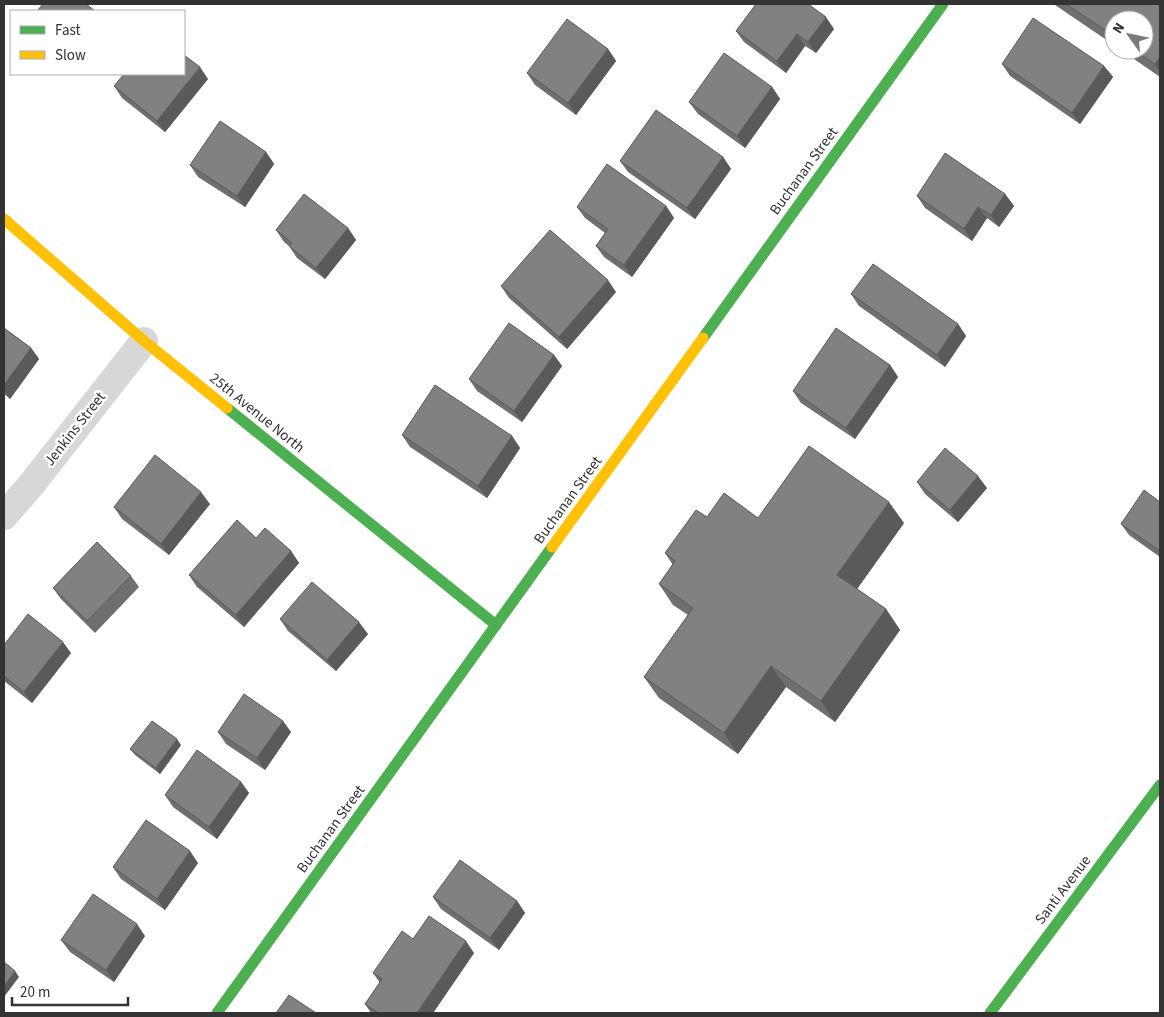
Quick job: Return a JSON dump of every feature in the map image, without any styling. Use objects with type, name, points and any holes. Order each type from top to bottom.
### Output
[{"type":"street","name":"Buchanan Street","points":[[217,1013],[943,4]]},
{"type":"street","name":"25th Avenue North","points":[[4,219],[144,341],[496,625]]},
{"type":"street","name":"Jenkins Street","points":[[4,516],[32,485],[144,341]]},
{"type":"street","name":"Santi Avenue","points":[[990,1013],[1160,785]]},
{"type":"building","points":[[43,4],[86,4],[94,10],[38,10]]},
{"type":"building","points":[[756,4],[808,4],[826,17],[808,42],[797,34],[777,61],[736,31]]},
{"type":"building","points":[[1066,4],[1160,4],[1160,57],[1155,64],[1149,60],[1154,60],[1154,10],[1104,10],[1104,29]]},
{"type":"building","points":[[1033,18],[1104,66],[1072,113],[1002,64]]},
{"type":"building","points":[[567,19],[608,49],[568,103],[527,73]]},
{"type":"building","points":[[724,53],[772,87],[737,136],[689,102]]},
{"type":"building","points":[[185,56],[200,67],[157,121],[114,86],[123,75],[185,75]]},
{"type":"building","points":[[656,110],[723,157],[687,208],[620,161]]},
{"type":"building","points":[[220,121],[266,152],[237,196],[190,165]]},
{"type":"building","points":[[945,153],[1005,194],[991,215],[978,207],[964,229],[917,196]]},
{"type":"building","points":[[607,164],[666,206],[624,265],[596,246],[608,229],[577,207]]},
{"type":"building","points":[[304,194],[348,228],[316,268],[289,246],[292,243],[276,230]]},
{"type":"building","points":[[550,230],[608,280],[559,337],[501,286]]},
{"type":"building","points":[[873,264],[958,324],[937,355],[851,294]]},
{"type":"building","points":[[509,323],[554,355],[514,411],[469,379]]},
{"type":"building","points":[[4,328],[31,348],[4,385]]},
{"type":"building","points":[[836,328],[890,365],[846,428],[793,391]]},
{"type":"building","points":[[435,385],[512,436],[478,486],[402,435]]},
{"type":"building","points":[[809,446],[889,502],[837,575],[886,609],[821,701],[771,666],[724,733],[644,677],[693,608],[659,584],[675,561],[665,553],[696,510],[707,517],[724,493],[758,518]]},
{"type":"building","points":[[945,448],[978,476],[950,510],[917,482]]},
{"type":"building","points":[[155,455],[201,492],[161,544],[114,507]]},
{"type":"building","points":[[1144,490],[1160,502],[1160,551],[1121,524]]},
{"type":"building","points":[[237,520],[256,538],[265,528],[291,551],[236,615],[189,575]]},
{"type":"building","points":[[97,542],[131,576],[87,621],[53,588]]},
{"type":"building","points":[[312,582],[359,622],[327,660],[280,619]]},
{"type":"building","points":[[28,614],[63,642],[24,692],[4,676],[4,645]]},
{"type":"building","points":[[244,694],[283,721],[257,758],[218,732]]},
{"type":"building","points":[[152,721],[177,739],[156,768],[130,749]]},
{"type":"building","points":[[197,750],[241,782],[209,827],[165,795]]},
{"type":"building","points":[[146,820],[190,851],[157,899],[113,867]]},
{"type":"building","points":[[460,860],[517,901],[490,938],[433,897]]},
{"type":"building","points":[[93,894],[137,924],[106,970],[61,940]]},
{"type":"building","points":[[429,916],[466,941],[417,1013],[378,1013],[365,1004],[382,979],[373,973],[402,931],[413,939]]},
{"type":"building","points":[[4,962],[15,971],[4,986]]},
{"type":"building","points":[[289,995],[316,1013],[276,1013]]},
{"type":"traffic: fast","points":[[703,338],[943,4]]},
{"type":"traffic: fast","points":[[227,408],[496,625]]},
{"type":"traffic: fast","points":[[217,1013],[552,547]]},
{"type":"traffic: fast","points":[[990,1013],[1160,785]]},
{"type":"traffic: slow","points":[[4,219],[144,341],[227,408]]},
{"type":"traffic: slow","points":[[552,547],[703,338]]}]
